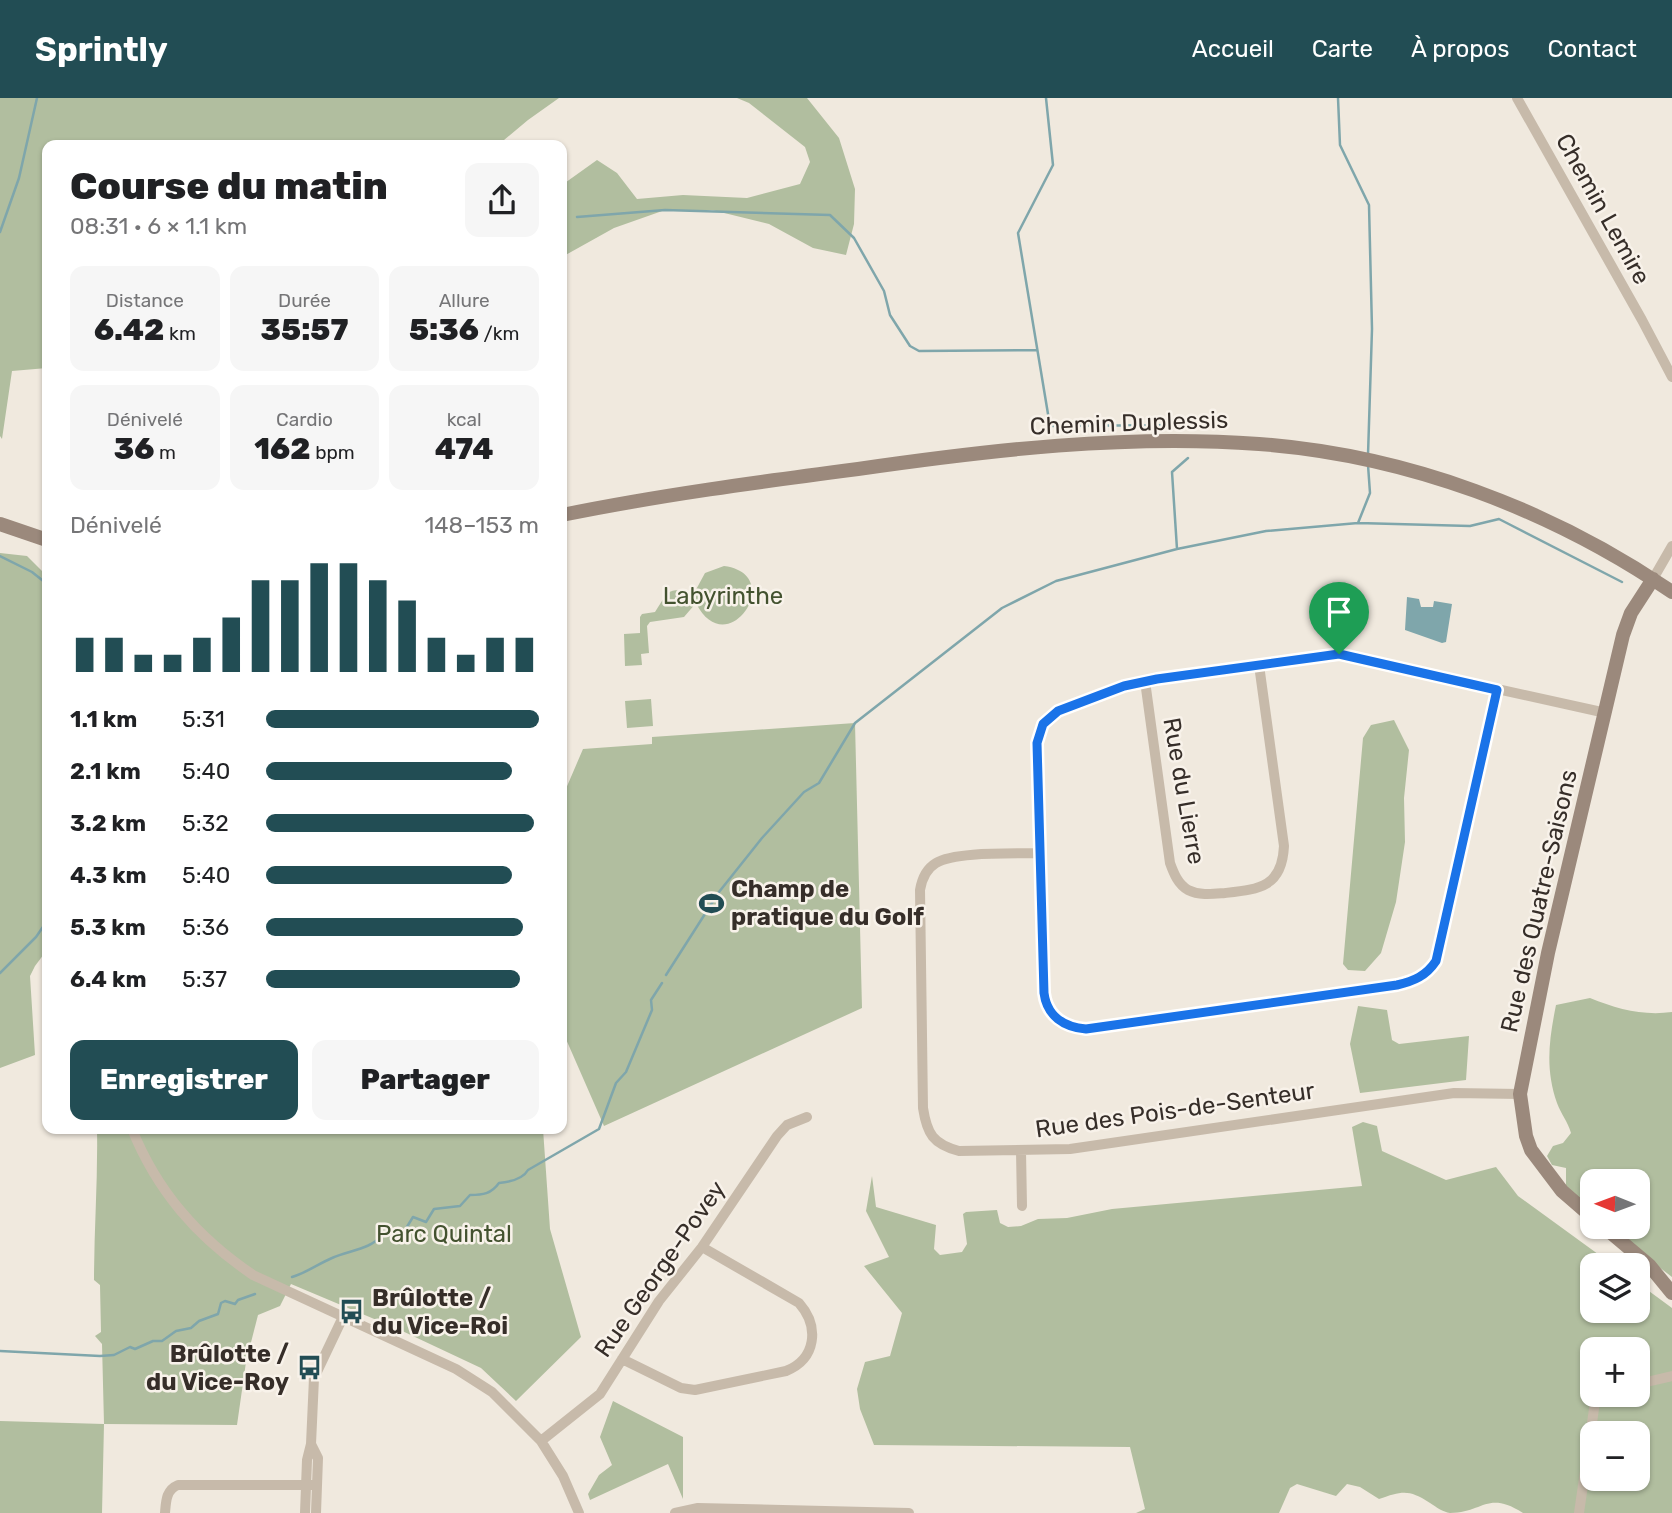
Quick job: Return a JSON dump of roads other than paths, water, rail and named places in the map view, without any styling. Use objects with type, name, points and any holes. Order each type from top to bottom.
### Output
[{"type":"street","name":"Chemin Lemire","points":[[1517,98],[1672,377]]},
{"type":"street","name":"Chemin Duplessis","points":[[567,514],[679,493],[1025,449],[1156,441],[1248,443],[1355,457],[1449,482],[1547,520],[1596,545],[1672,592]]},
{"type":"street","points":[[0,524],[42,538]]},
{"type":"street","points":[[1653,579],[1672,546]]},
{"type":"street","name":"Rue des Quatre-Saisons","points":[[1580,1207],[1562,1191],[1531,1150],[1526,1136],[1520,1094],[1548,953],[1626,623],[1653,579]]},
{"type":"street","points":[[1497,690],[1436,961],[1421,977],[1410,982],[1086,1029],[1069,1026],[1053,1015],[1045,1000],[1037,743],[1043,724],[1058,711],[1144,681],[1339,654],[1606,713]]},
{"type":"street","name":"Rue du Lierre","points":[[1144,681],[1170,863],[1175,874],[1180,884],[1198,893],[1248,890],[1267,884],[1275,877],[1280,869],[1284,846],[1259,665]]},
{"type":"street","name":"Rue des Pois-de-Senteur","points":[[1040,853],[948,857],[929,868],[922,878],[923,1108],[926,1129],[936,1141],[947,1148],[959,1151],[1070,1149],[1454,1093],[1520,1094]]},
{"type":"street","name":"Rue George-Povey","points":[[541,1441],[595,1399],[672,1283],[702,1247],[777,1136],[787,1125],[807,1117]]},
{"type":"street","points":[[133,1134],[151,1171],[172,1203],[211,1244],[253,1275],[456,1369],[477,1381],[510,1408],[541,1441],[563,1476],[579,1513]]},
{"type":"street","points":[[1021,1151],[1022,1206]]},
{"type":"street","points":[[1618,1239],[1649,1265],[1672,1293]]},
{"type":"street","points":[[622,1359],[681,1388],[695,1390],[786,1371],[804,1359],[813,1336],[809,1318],[799,1303],[702,1247]]},
{"type":"street","points":[[305,1513],[317,1458],[311,1444],[314,1378],[343,1317]]},
{"type":"street","points":[[1650,1381],[1672,1376]]},
{"type":"street","points":[[1579,1513],[1595,1407]]},
{"type":"street","points":[[165,1513],[169,1491],[178,1485],[311,1485]]},
{"type":"street","points":[[311,1485],[316,1513]]},
{"type":"street","points":[[675,1513],[698,1508],[909,1513]]},
{"type":"water","points":[[1407,597],[1419,599],[1421,607],[1433,607],[1434,601],[1452,604],[1446,642],[1405,630]]},
{"type":"waterway","points":[[0,232],[19,178],[37,98]]},
{"type":"waterway","points":[[1046,98],[1053,165],[1018,233],[1050,426],[1187,425]]},
{"type":"waterway","points":[[1338,98],[1340,145],[1369,205],[1372,329],[1368,455]]},
{"type":"waterway","points":[[577,217],[665,210],[830,215],[854,238],[884,291],[890,315],[910,346],[919,351],[1037,350]]},
{"type":"waterway","points":[[1177,549],[1172,472],[1188,458]]},
{"type":"waterway","points":[[1358,523],[1370,493],[1368,465]]},
{"type":"waterway","points":[[666,975],[719,892],[762,838],[804,792],[819,783],[855,723],[1002,608],[1056,581],[1177,549],[1266,531],[1358,523],[1470,526],[1499,519],[1622,582]]},
{"type":"waterway","points":[[0,556],[42,580]]},
{"type":"waterway","points":[[0,973],[42,928]]},
{"type":"waterway","points":[[292,1277],[332,1258],[365,1247],[382,1235],[405,1230],[413,1217],[426,1222],[434,1209],[460,1206],[470,1195],[486,1193],[499,1183],[519,1178],[528,1170],[599,1129],[616,1083],[626,1072],[652,1010],[651,1000],[662,983]]},
{"type":"waterway","points":[[0,1351],[114,1355],[130,1347],[135,1349],[153,1341],[162,1341],[176,1331],[191,1328],[199,1321],[218,1314],[221,1303],[225,1301],[235,1304],[238,1300],[255,1294]]},
{"type":"place","name":"Champ de pratique du Golf","points":[[711,903]]},
{"type":"place","name":"Brûlotte / du Vice-Roi","points":[[352,1312]]},
{"type":"place","name":"Brûlotte / du Vice-Roy","points":[[309,1368]]},
{"type":"park label","name":"Labyrinthe","points":[[723,596]]},
{"type":"park label","name":"Parc Quintal","points":[[444,1234]]}]
